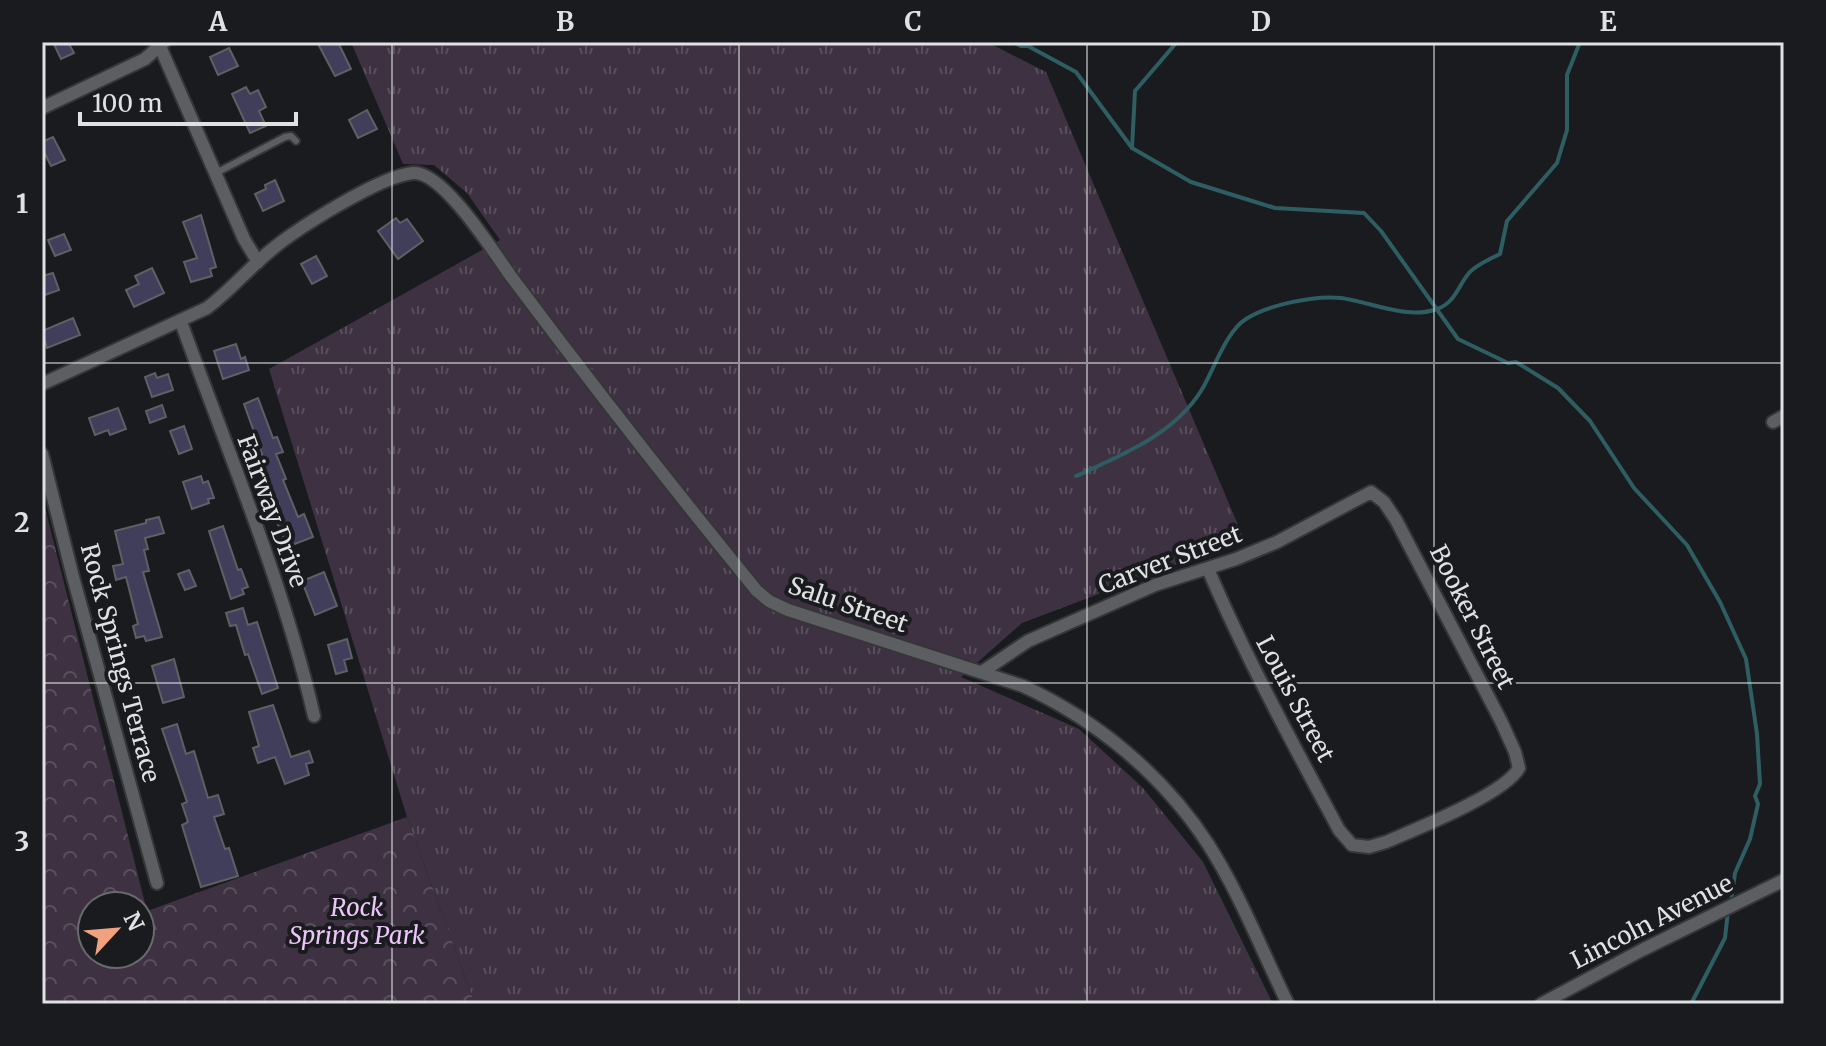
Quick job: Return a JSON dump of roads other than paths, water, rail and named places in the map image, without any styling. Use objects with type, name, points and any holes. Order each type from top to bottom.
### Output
[{"type":"street","points":[[42,108],[145,59],[161,44],[244,239],[258,262],[226,294],[181,322],[42,384]]},
{"type":"street","name":"Salu Street","points":[[258,262],[293,233],[383,183],[412,173],[423,173],[433,178],[757,591],[788,610],[1023,686],[1073,713],[1115,743],[1159,783],[1207,843],[1225,873],[1288,1004]]},
{"type":"street","name":"Fairway Drive","points":[[181,322],[278,591],[314,716]]},
{"type":"street","name":"Rock Springs Terrace","points":[[42,454],[157,883]]},
{"type":"street","name":"Carver Street","points":[[982,672],[1028,641],[1155,585],[1208,569],[1277,542],[1367,492],[1375,493]]},
{"type":"street","name":"Booker Street","points":[[1352,845],[1369,847],[1433,821],[1509,781],[1519,768],[1501,721],[1423,568],[1396,520],[1375,493]]},
{"type":"street","name":"Louis Street","points":[[1208,569],[1232,626],[1278,715],[1339,830],[1352,845]]},
{"type":"street","name":"Lincoln Avenue","points":[[1541,1004],[1784,880]]},
{"type":"lane","points":[[216,173],[285,137],[291,136],[296,141]]},
{"type":"waterway","points":[[1013,42],[1028,46],[1076,72],[1132,148],[1191,182],[1275,208],[1364,213],[1381,231],[1458,339],[1508,363],[1516,362],[1558,388],[1590,421],[1634,488],[1687,545],[1720,602],[1746,659],[1757,734],[1760,784],[1755,796],[1758,804],[1750,839],[1735,873],[1731,903]]},
{"type":"waterway","points":[[1132,148],[1135,91],[1177,42]]},
{"type":"waterway","points":[[1076,476],[1145,442],[1176,420],[1201,391],[1232,333],[1255,314],[1279,305],[1318,298],[1341,298],[1414,312],[1437,309],[1448,303],[1472,270],[1500,254],[1507,221],[1557,163],[1567,130],[1567,75],[1580,42]]},
{"type":"waterway","points":[[1691,1004],[1725,938],[1728,911]]},
{"type":"park label","name":"Rock Springs Park","points":[[357,922]]}]
